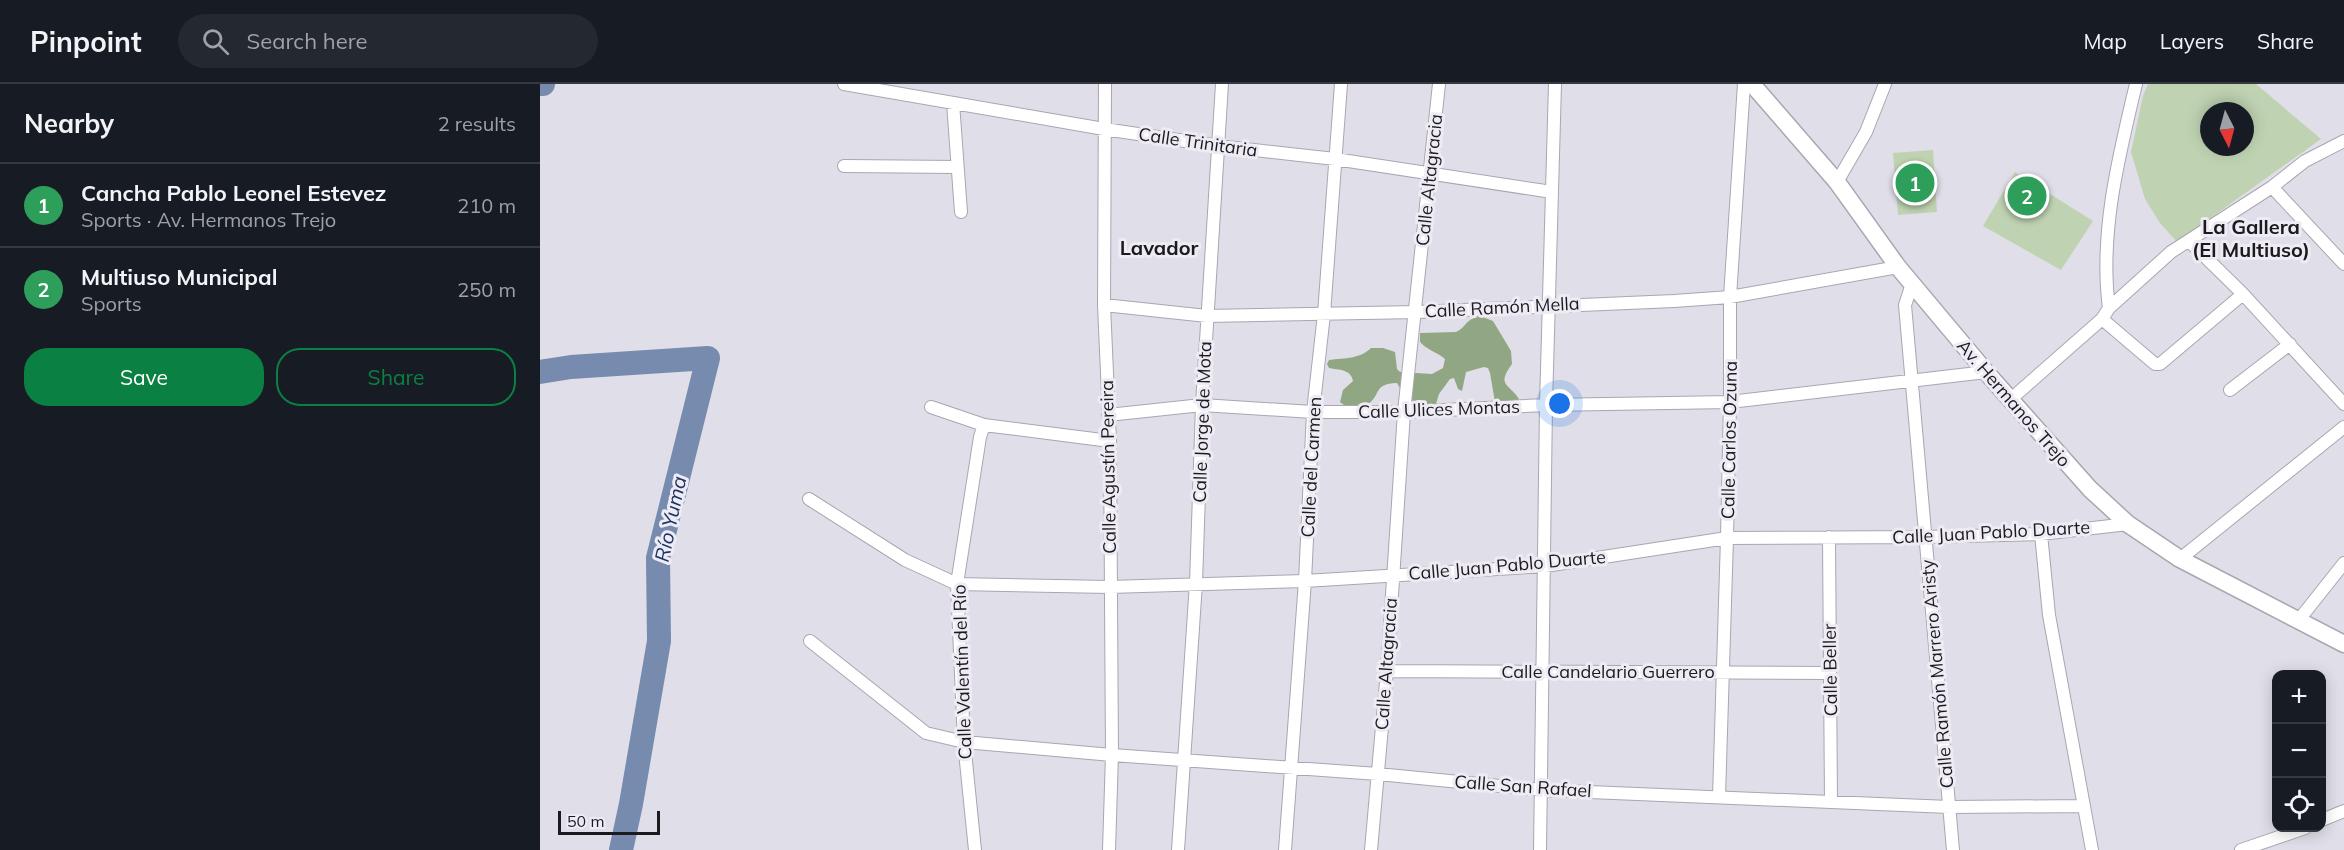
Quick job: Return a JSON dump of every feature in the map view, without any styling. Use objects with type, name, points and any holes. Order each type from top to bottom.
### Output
[{"type":"main road","name":"Av. Hermanos Trejo","points":[[1752,84],[1837,182],[1912,284],[1986,372],[2090,489],[2128,524],[2180,559],[2344,644]]},
{"type":"street","name":"Calle Trinitaria","points":[[844,84],[1104,129],[1219,146],[1335,159],[1552,192]]},
{"type":"street","name":"Calle Agustín Pereira","points":[[1105,84],[1104,305],[1110,441],[1112,755],[1109,850]]},
{"type":"street","name":"Calle Jorge de Mota","points":[[1178,850],[1186,760],[1196,583],[1202,405],[1222,84]]},
{"type":"street","name":"Calle del Carmen","points":[[1285,850],[1305,581],[1313,412],[1324,314],[1341,84]]},
{"type":"street","name":"Calle Altagracia","points":[[1371,850],[1387,671],[1404,412],[1417,312],[1439,84]]},
{"type":"street","points":[[1540,850],[1546,405],[1551,304],[1554,84]]},
{"type":"street","name":"Calle Carlos Ozuna","points":[[1719,797],[1730,402],[1730,297],[1744,84]]},
{"type":"street","points":[[1837,182],[1866,132],[1885,84]]},
{"type":"street","points":[[2109,308],[2105,280],[2112,196],[2136,84]]},
{"type":"street","points":[[953,103],[961,212]]},
{"type":"street","points":[[2011,399],[2102,319],[2109,308],[2171,252],[2272,187],[2305,162],[2344,141]]},
{"type":"street","points":[[844,166],[957,167]]},
{"type":"street","points":[[2272,187],[2344,264]]},
{"type":"street","points":[[2189,240],[2243,294],[2344,404]]},
{"type":"street","name":"Calle Ramón Mella","points":[[1104,305],[1207,316],[1417,312],[1730,297],[1898,267]]},
{"type":"street","name":"Calle Ramón Marrero Aristy","points":[[1912,284],[1905,305],[1953,850]]},
{"type":"street","points":[[2102,319],[2152,361],[2160,364],[2243,294]]},
{"type":"street","points":[[2230,390],[2290,344]]},
{"type":"street","name":"Calle Ulices Montas","points":[[1108,415],[1202,405],[1313,412],[1404,412],[1546,405],[1730,402],[1986,372]]},
{"type":"street","points":[[931,407],[984,425],[1110,441]]},
{"type":"street","name":"Calle Valentín del Río","points":[[975,850],[964,742],[957,584],[980,437],[984,425]]},
{"type":"street","points":[[2180,559],[2344,427]]},
{"type":"street","points":[[809,499],[905,560],[957,584]]},
{"type":"street","name":"Calle Juan Pablo Duarte","points":[[957,584],[1110,587],[1305,581],[1545,566],[1727,538],[2041,534],[2128,524]]},
{"type":"street","points":[[2041,534],[2049,615],[2092,850]]},
{"type":"street","name":"Calle Beller","points":[[1829,537],[1831,802]]},
{"type":"street","points":[[2298,621],[2344,563]]},
{"type":"street","name":"Calle San Rafael","points":[[810,641],[927,733],[964,742],[1378,774],[1542,790],[1949,807],[2084,806]]},
{"type":"street","name":"Calle Candelario Guerrero","points":[[1387,671],[1830,673]]},
{"type":"street","points":[[2326,818],[2344,811]]},
{"type":"street","points":[[2241,850],[2293,832]]},
{"type":"green space","points":[[2148,84],[2256,84],[2321,139],[2177,242],[2160,223],[2145,199],[2131,152],[2143,96]]},
{"type":"green space","points":[[1933,150],[1937,212],[1898,215],[1893,153]]},
{"type":"green space","points":[[2015,172],[2093,221],[2061,270],[1983,226]]},
{"type":"green space","points":[[1480,316],[1493,321],[1511,351],[1512,364],[1507,371],[1505,381],[1519,399],[1512,403],[1495,402],[1490,373],[1488,368],[1484,367],[1466,372],[1462,391],[1458,389],[1454,378],[1450,379],[1439,394],[1435,407],[1411,406],[1397,383],[1384,385],[1372,401],[1365,406],[1348,408],[1340,402],[1343,390],[1353,381],[1352,377],[1347,372],[1329,368],[1327,364],[1329,360],[1357,356],[1371,348],[1383,348],[1395,352],[1397,369],[1400,372],[1432,374],[1443,368],[1445,359],[1420,342],[1420,333],[1456,332],[1471,319]]},
{"type":"waterway","name":"Río Yuma","points":[[540,372],[571,367],[708,358],[658,558],[659,641],[621,850]]},
{"type":"place","name":"Cancha Pablo Leonel Estevez","points":[[1915,183]]},
{"type":"place","name":"Multiuso Municipal","points":[[2027,196]]},
{"type":"district","name":"La Gallera (El Multiuso)","points":[[2251,238]]},
{"type":"district","name":"Lavador","points":[[1159,247]]}]
